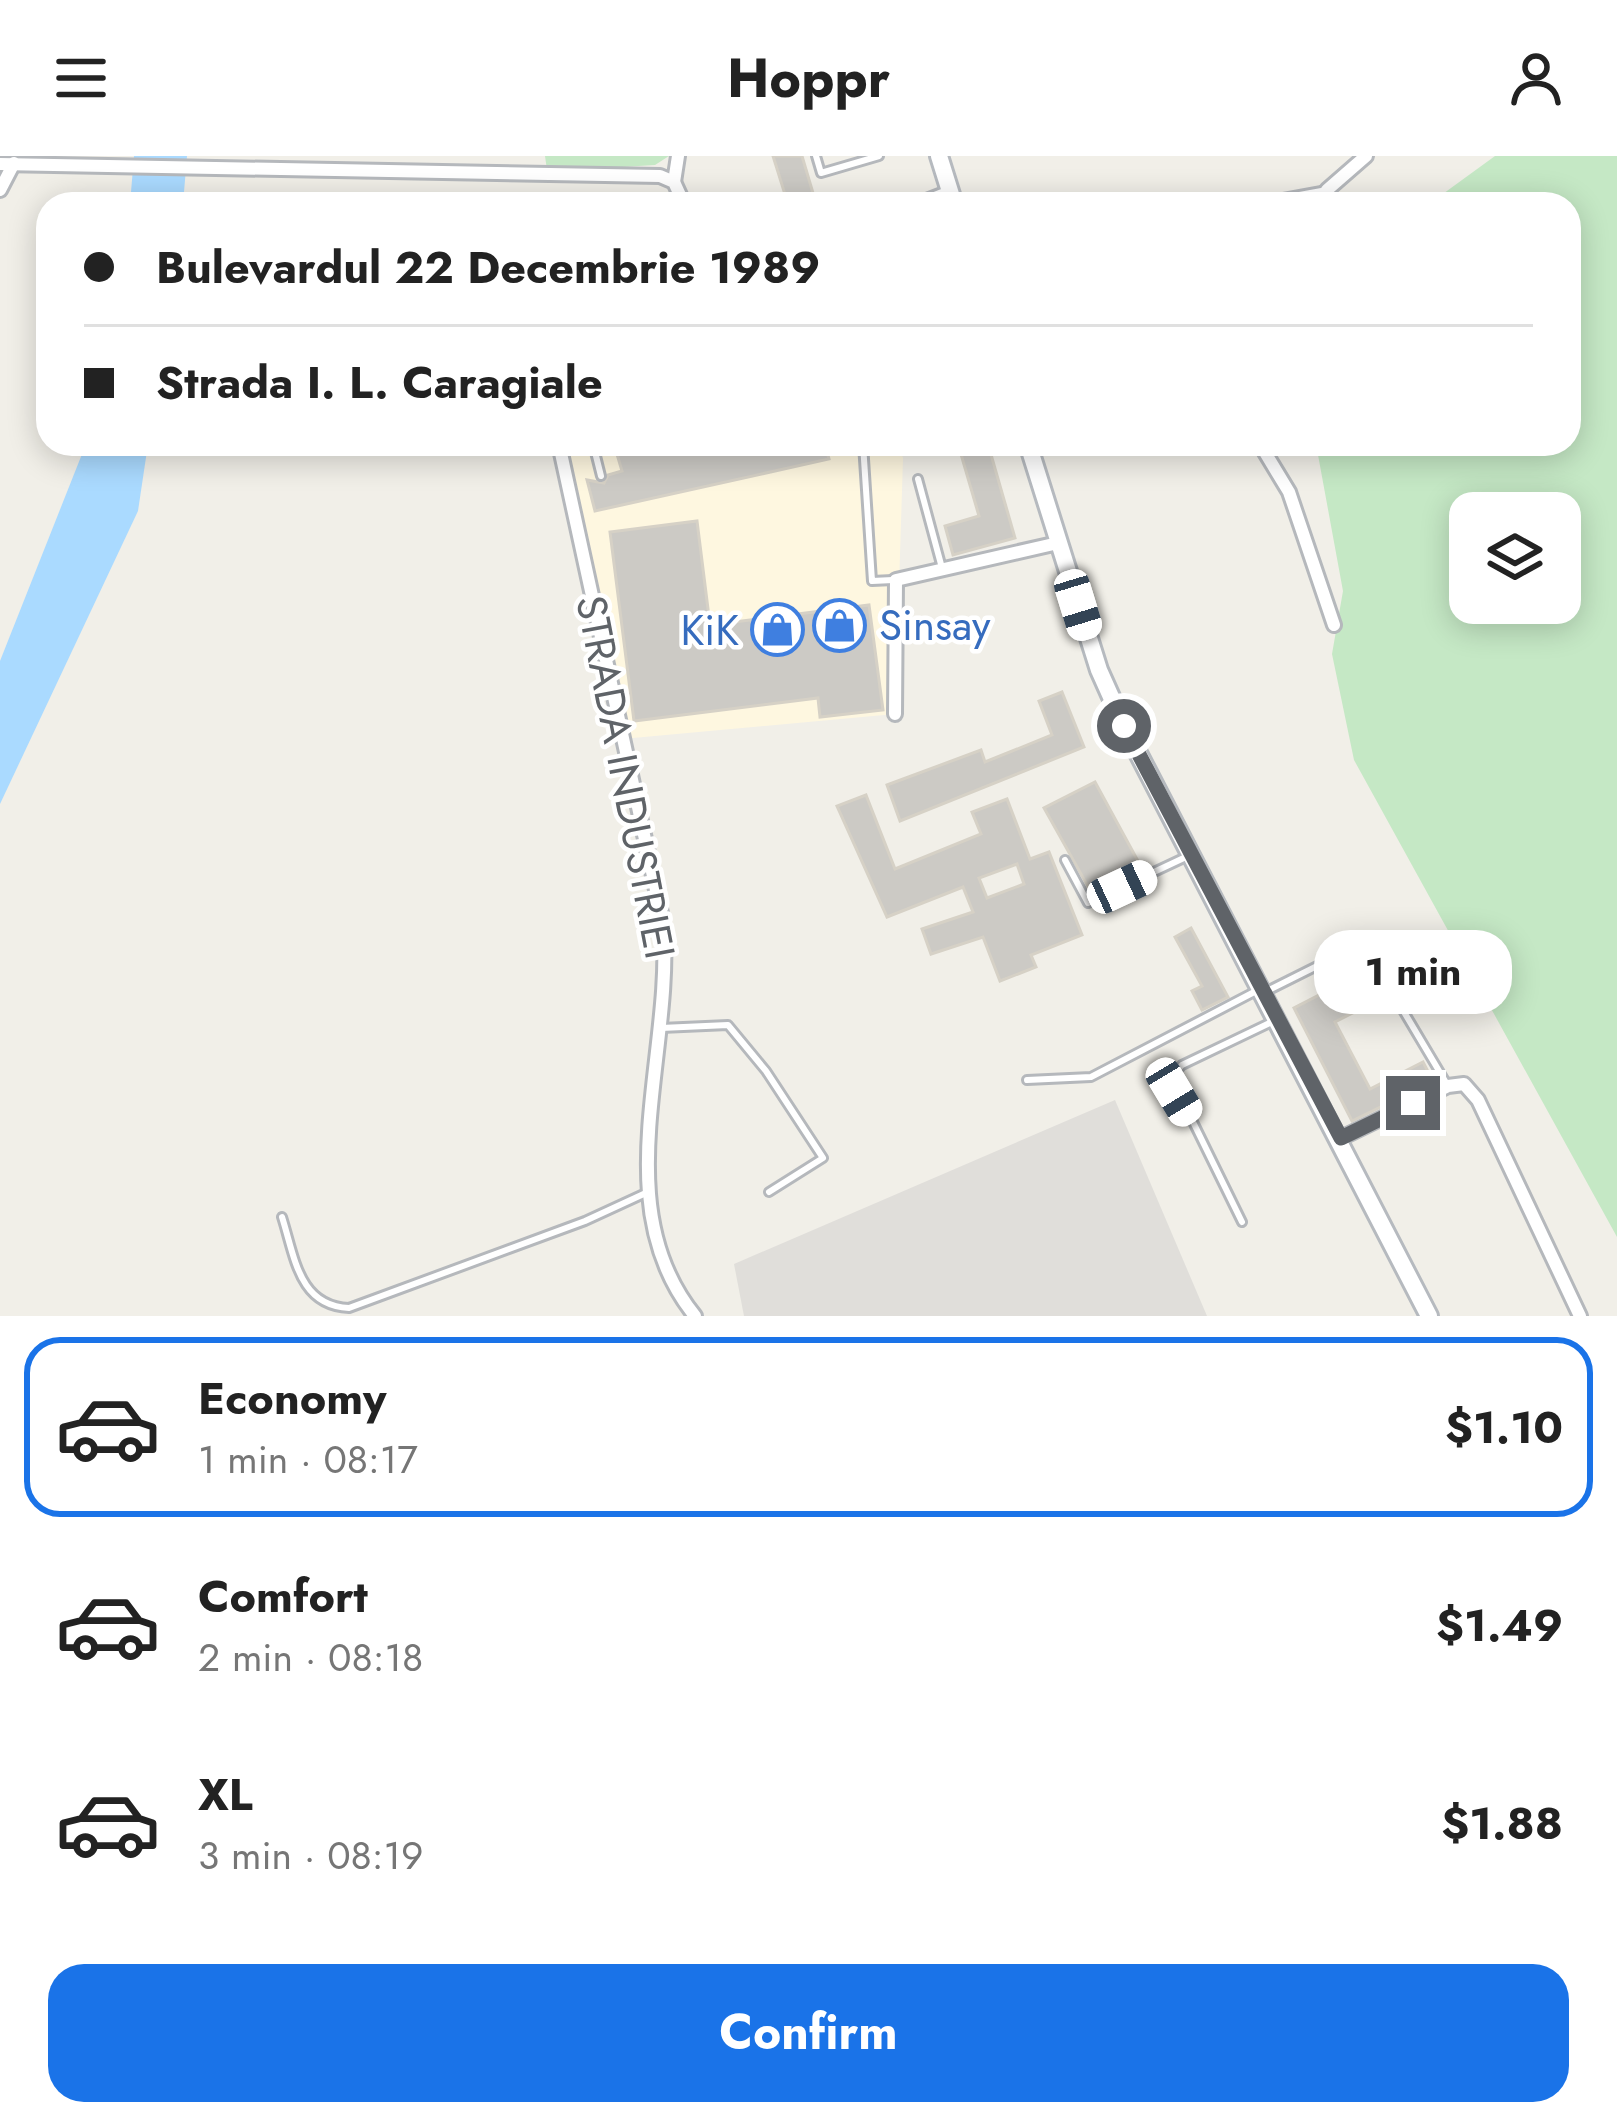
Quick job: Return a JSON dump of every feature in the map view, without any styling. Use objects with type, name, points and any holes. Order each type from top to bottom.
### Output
[{"type":"main road","points":[[939,156],[950,192]]},
{"type":"main road","points":[[1032,456],[1099,670],[1429,1316]]},
{"type":"street","points":[[678,156],[674,182],[679,192]]},
{"type":"street","points":[[1334,192],[1366,156]]},
{"type":"street","points":[[0,190],[7,164],[66,163],[380,162],[640,175],[674,182]]},
{"type":"street","name":"STRADA INDUSTRIEI","points":[[562,456],[663,922],[650,1191],[656,1247],[668,1280],[695,1316]]},
{"type":"street","points":[[1267,456],[1289,492],[1334,625]]},
{"type":"street","points":[[895,714],[896,580],[1058,543]]},
{"type":"street","points":[[1341,1138],[1448,1086],[1464,1084],[1478,1100],[1580,1316]]},
{"type":"lane","points":[[816,156],[820,173],[879,156]]},
{"type":"lane","points":[[595,456],[601,476]]},
{"type":"lane","points":[[864,456],[872,581],[896,580]]},
{"type":"lane","points":[[919,479],[942,570]]},
{"type":"lane","points":[[1065,860],[1088,903],[1191,855]]},
{"type":"lane","points":[[1027,1080],[1091,1076],[1363,944],[1448,1086]]},
{"type":"lane","points":[[1242,1222],[1171,1077],[1182,1065],[1279,1018]]},
{"type":"lane","points":[[661,1028],[728,1024],[766,1071],[823,1158],[770,1192]]},
{"type":"lane","points":[[282,1217],[313,1298],[328,1307],[349,1308],[584,1221],[650,1191]]},
{"type":"shaded area","points":[[562,456],[902,456],[895,714],[622,739]]},
{"type":"shaded area","points":[[1115,1100],[1207,1316],[744,1316],[734,1264]]},
{"type":"green space","points":[[545,156],[669,156],[655,165],[556,171],[547,170]]},
{"type":"green space","points":[[1495,156],[1617,156],[1617,1237],[1354,760],[1332,654],[1343,591],[1318,456],[1581,456],[1581,192],[1446,192]]},
{"type":"water","points":[[134,156],[187,156],[184,192],[131,192]]},
{"type":"water","points":[[81,456],[146,456],[138,511],[0,804],[0,661]]},
{"type":"building","points":[[773,156],[802,156],[813,192],[784,192]]},
{"type":"building","points":[[618,456],[829,459],[595,511],[587,480],[604,483],[608,475],[622,471]]},
{"type":"building","points":[[962,456],[991,456],[1015,538],[953,555],[945,526],[979,516]]},
{"type":"building","points":[[697,521],[710,625],[869,605],[883,710],[820,717],[818,698],[634,721],[610,532]]},
{"type":"building","points":[[1062,692],[1084,747],[900,821],[887,785],[981,750],[985,762],[1052,735],[1039,701]]},
{"type":"building","points":[[1095,782],[1139,863],[1090,890],[1044,808]]},
{"type":"building","points":[[866,795],[895,869],[981,834],[972,812],[1007,799],[1030,859],[1049,852],[1082,935],[1031,955],[1036,967],[1000,981],[983,937],[931,954],[922,929],[973,912],[963,887],[887,917],[837,806]],"holes":[[[1017,864],[1024,884],[987,898],[979,878]]]},
{"type":"building","points":[[1191,928],[1228,997],[1202,1010],[1192,991],[1202,986],[1175,937]]},
{"type":"building","points":[[1354,977],[1368,1005],[1335,1022],[1370,1089],[1423,1062],[1433,1081],[1352,1121],[1294,1008]]},
{"type":"place","name":"Sinsay","points":[[840,625]]},
{"type":"place","name":"KiK","points":[[778,630]]},
{"type":"route","points":[[1124,726],[1341,1138],[1413,1103]]}]
